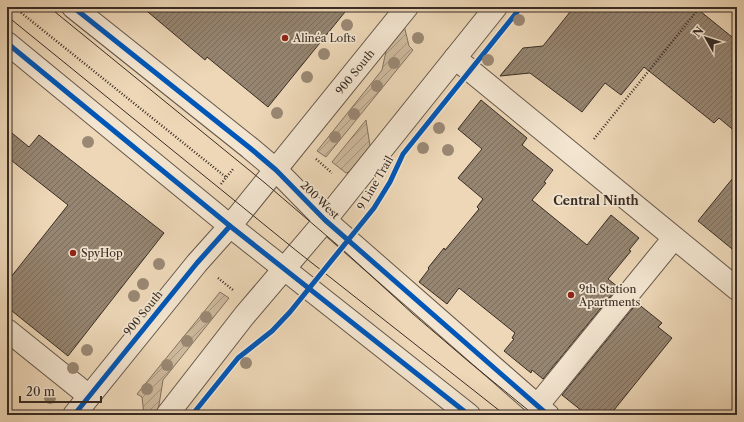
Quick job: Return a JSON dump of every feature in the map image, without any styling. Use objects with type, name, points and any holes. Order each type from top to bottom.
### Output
[{"type":"street","name":"200 West","points":[[72,7],[276,170],[325,220],[542,411]]},
{"type":"street","name":"900 South","points":[[74,415],[190,271],[230,226],[276,170],[407,7]]},
{"type":"street","points":[[167,415],[244,316],[286,268],[496,7]]},
{"type":"street","points":[[7,43],[230,226],[286,268],[469,415]]},
{"type":"street","points":[[455,58],[737,289]]},
{"type":"street","points":[[542,411],[674,238]]},
{"type":"street","points":[[7,330],[94,390]]},
{"type":"path","points":[[14,7],[227,178]]},
{"type":"path","points":[[578,159],[700,7]]},
{"type":"path","points":[[312,155],[336,176]]},
{"type":"path","points":[[221,184],[233,169]]},
{"type":"path","points":[[217,277],[235,291]]},
{"type":"shaded area","points":[[403,21],[409,46],[413,50],[326,157],[317,151],[382,70],[389,37]]},
{"type":"shaded area","points":[[366,120],[370,146],[349,172],[346,173],[332,162]]},
{"type":"shaded area","points":[[220,292],[229,298],[163,380],[158,411],[155,415],[144,415],[142,397],[137,394]]},
{"type":"building","points":[[142,7],[349,7],[268,107],[207,57],[205,60]]},
{"type":"building","points":[[574,7],[695,7],[737,41],[737,133],[719,118],[714,123],[644,67],[621,95],[605,83],[582,112],[530,73],[500,76],[523,48],[543,46]]},
{"type":"building","points":[[481,100],[527,138],[522,145],[553,170],[544,182],[546,183],[532,200],[587,245],[611,215],[639,238],[629,250],[631,251],[608,279],[618,287],[543,379],[532,370],[531,373],[504,351],[514,339],[512,338],[515,333],[459,288],[447,304],[419,282],[444,248],[445,250],[479,209],[477,207],[483,199],[458,178],[482,149],[458,129]]},
{"type":"building","points":[[7,129],[29,147],[39,135],[164,233],[68,356],[7,307],[7,282],[68,205],[7,157]]},
{"type":"building","points":[[737,173],[737,253],[698,221]]},
{"type":"building","points":[[637,303],[662,323],[658,327],[672,338],[610,415],[587,415],[562,395]]},
{"type":"tram line","points":[[49,7],[265,183],[342,249],[413,314],[534,415]]},
{"type":"tram line","points":[[7,16],[298,252],[505,415]]},
{"type":"cycle path","points":[[73,7],[276,170],[325,220],[548,415]]},
{"type":"cycle path","name":"9 Line Trail","points":[[192,415],[238,358],[272,331],[290,312],[374,208],[390,182],[403,154],[521,7]]},
{"type":"cycle path","points":[[7,43],[230,226],[469,415]]},
{"type":"cycle path","points":[[74,415],[197,263],[230,226]]},
{"type":"place","name":"Alinéa Lofts","points":[[285,38]]},
{"type":"place","name":"SpyHop","points":[[73,253]]},
{"type":"place","name":"9th Station Apartments","points":[[571,295]]},
{"type":"district","name":"Central Ninth","points":[[596,200]]}]
